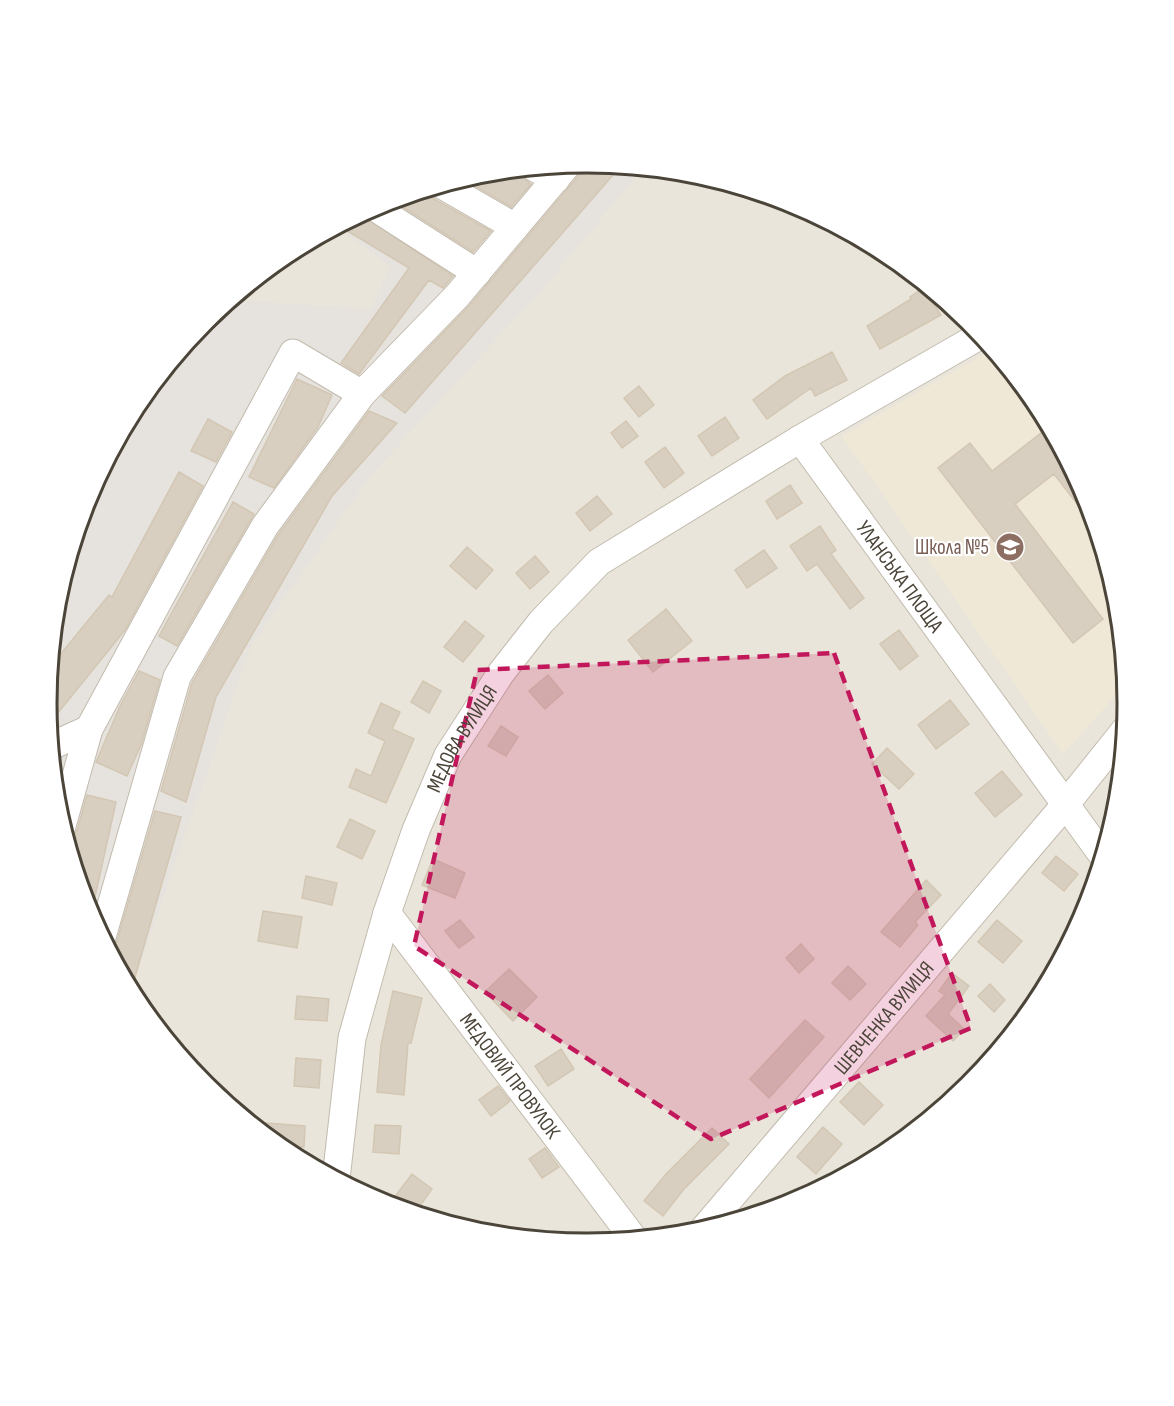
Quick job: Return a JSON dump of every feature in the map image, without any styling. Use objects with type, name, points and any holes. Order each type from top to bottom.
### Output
[{"type":"street","points":[[106,924],[177,677],[265,526],[362,394],[477,273],[515,227],[550,174]]},
{"type":"street","points":[[452,191],[515,227]]},
{"type":"street","points":[[384,213],[477,273]]},
{"type":"street","points":[[800,439],[973,340]]},
{"type":"street","points":[[67,807],[89,729],[293,353],[362,394]]},
{"type":"street","name":"УЛАНСЬКА ПЛОЩА","points":[[800,439],[1097,848]]},
{"type":"street","name":"МЕДОВА ВУЛИЦЯ","points":[[337,1170],[352,1038],[387,913],[416,830],[448,755],[501,673],[541,622],[599,562],[800,439]]},
{"type":"street","points":[[59,743],[89,729]]},
{"type":"street","points":[[1065,805],[1116,742]]},
{"type":"street","name":"ШЕВЧЕНКА ВУЛИЦЯ","points":[[714,1217],[1065,805]]},
{"type":"street","name":"МЕДОВИЙ ПРОВУЛОК","points":[[387,913],[627,1231]]},
{"type":"highlighted area","points":[[834,653],[971,1028],[711,1139],[414,946],[477,670]]},
{"type":"shaded area","points":[[552,174],[622,174],[656,178],[690,183],[757,201],[790,213],[852,244],[910,283],[936,305],[962,328],[1007,380],[1046,438],[1062,469],[1077,500],[1099,566],[1107,600],[1116,668],[1116,738],[1112,772],[1107,806],[1089,873],[1077,906],[1046,968],[1007,1026],[985,1052],[962,1078],[910,1123],[852,1162],[821,1178],[790,1193],[724,1215],[690,1223],[622,1232],[552,1232],[518,1228],[484,1223],[417,1205],[384,1193],[322,1162],[264,1123],[238,1101],[212,1078],[167,1026],[128,968],[112,937],[97,906],[75,840],[67,806],[58,738],[58,668],[62,634],[67,600],[85,533],[97,500],[128,438],[167,380],[189,354],[212,328],[264,283],[322,244],[353,228],[384,213],[450,191],[484,183]]},
{"type":"shaded area","points":[[552,174],[637,176],[542,290],[371,475],[251,646],[135,979],[97,906],[85,873],[67,806],[58,738],[58,668],[62,634],[67,600],[85,533],[112,469],[146,409],[167,380],[212,328],[238,305],[243,301],[371,309],[390,266],[344,232],[384,213],[417,201],[484,183]]},
{"type":"shaded area","name":"Школа №5","points":[[985,354],[1028,409],[1062,469],[1089,533],[1107,600],[1116,668],[1117,694],[1063,754],[842,436]]},
{"type":"building","points":[[580,174],[614,174],[405,413],[382,396],[469,306]]},
{"type":"building","points":[[523,177],[531,184],[511,207],[474,185]]},
{"type":"building","points":[[432,196],[491,231],[473,252],[402,206]]},
{"type":"building","points":[[369,220],[453,276],[443,288],[429,280],[359,374],[341,363],[409,268],[347,231]]},
{"type":"building","points":[[919,291],[932,302],[941,315],[880,349],[867,326],[911,299],[910,297]]},
{"type":"building","points":[[832,352],[847,380],[815,396],[811,388],[767,419],[753,400],[785,376]]},
{"type":"building","points":[[297,379],[332,395],[318,427],[274,488],[249,477]]},
{"type":"building","points":[[639,386],[654,405],[639,417],[624,398]]},
{"type":"building","points":[[369,411],[397,423],[332,496],[216,697],[186,802],[161,791],[192,683],[278,535]]},
{"type":"building","points":[[725,417],[739,438],[712,456],[698,436]]},
{"type":"building","points":[[208,419],[232,432],[216,462],[191,451]]},
{"type":"building","points":[[626,421],[638,436],[622,448],[611,433]]},
{"type":"building","points":[[1042,432],[1077,500],[1080,507],[1054,474],[1015,504],[1103,619],[1073,643],[938,468],[970,443],[992,471]]},
{"type":"building","points":[[665,447],[684,473],[664,488],[645,462]]},
{"type":"building","points":[[179,472],[203,486],[125,630],[57,714],[59,655],[109,595],[112,597]]},
{"type":"building","points":[[790,485],[802,503],[777,519],[766,501]]},
{"type":"building","points":[[597,496],[612,514],[590,531],[576,513]]},
{"type":"building","points":[[233,502],[254,514],[177,646],[159,636]]},
{"type":"building","points":[[820,526],[836,550],[831,554],[864,598],[850,609],[817,564],[807,571],[790,546]]},
{"type":"building","points":[[467,547],[493,570],[476,589],[450,566]]},
{"type":"building","points":[[764,550],[777,568],[747,588],[735,570]]},
{"type":"building","points":[[535,556],[549,572],[530,589],[516,573]]},
{"type":"building","points":[[666,609],[692,641],[653,672],[628,640]]},
{"type":"building","points":[[465,621],[484,636],[463,662],[444,647]]},
{"type":"building","points":[[899,630],[918,656],[900,670],[880,644]]},
{"type":"building","points":[[139,671],[160,680],[141,745],[127,776],[96,762],[120,706]]},
{"type":"building","points":[[548,675],[563,693],[545,709],[529,691]]},
{"type":"building","points":[[423,681],[441,691],[429,713],[411,702]]},
{"type":"building","points":[[950,700],[969,724],[936,749],[918,725]]},
{"type":"building","points":[[381,703],[400,712],[392,729],[414,739],[386,803],[349,787],[356,769],[371,776],[385,741],[368,733]]},
{"type":"building","points":[[501,726],[518,737],[506,756],[488,746]]},
{"type":"building","points":[[887,748],[914,774],[899,789],[872,764]]},
{"type":"building","points":[[1002,771],[1022,795],[995,817],[975,793]]},
{"type":"building","points":[[87,795],[116,802],[95,899],[75,840],[74,834],[77,831]]},
{"type":"building","points":[[155,811],[181,817],[135,979],[115,944]]},
{"type":"building","points":[[350,819],[375,831],[362,859],[337,847]]},
{"type":"building","points":[[1056,856],[1078,874],[1064,891],[1042,873]]},
{"type":"building","points":[[433,859],[465,873],[455,898],[422,885]]},
{"type":"building","points":[[306,876],[337,883],[332,905],[302,898]]},
{"type":"building","points":[[926,880],[941,895],[915,922],[918,925],[900,947],[881,932]]},
{"type":"building","points":[[263,911],[302,917],[297,948],[258,941]]},
{"type":"building","points":[[460,920],[474,937],[459,948],[445,931]]},
{"type":"building","points":[[997,920],[1022,941],[1003,963],[978,942]]},
{"type":"building","points":[[801,944],[814,959],[799,973],[786,958]]},
{"type":"building","points":[[848,966],[866,984],[850,1000],[832,983]]},
{"type":"building","points":[[509,969],[537,997],[513,1021],[485,992]]},
{"type":"building","points":[[952,973],[969,986],[948,1014],[964,1029],[953,1041],[926,1016],[945,995],[939,991]]},
{"type":"building","points":[[990,984],[1005,1000],[994,1012],[978,996]]},
{"type":"building","points":[[393,991],[422,998],[411,1043],[408,1043],[404,1095],[377,1092],[381,1045]]},
{"type":"building","points":[[297,996],[329,999],[327,1021],[295,1019]]},
{"type":"building","points":[[805,1020],[824,1037],[769,1098],[750,1079]]},
{"type":"building","points":[[561,1049],[574,1069],[548,1086],[535,1066]]},
{"type":"building","points":[[296,1058],[321,1060],[319,1088],[294,1086]]},
{"type":"building","points":[[859,1082],[883,1105],[864,1125],[840,1102]]},
{"type":"building","points":[[498,1086],[510,1101],[491,1116],[479,1100]]},
{"type":"building","points":[[266,1124],[305,1126],[304,1147],[297,1146]]},
{"type":"building","points":[[375,1125],[401,1126],[399,1154],[373,1152]]},
{"type":"building","points":[[823,1127],[842,1144],[816,1174],[797,1157]]},
{"type":"building","points":[[712,1128],[729,1144],[684,1189],[663,1216],[644,1201],[666,1174]]},
{"type":"building","points":[[545,1148],[559,1167],[542,1178],[529,1159]]},
{"type":"building","points":[[412,1174],[432,1189],[420,1206],[395,1197]]},
{"type":"place","name":"Школа №5","points":[[1010,547]]}]
